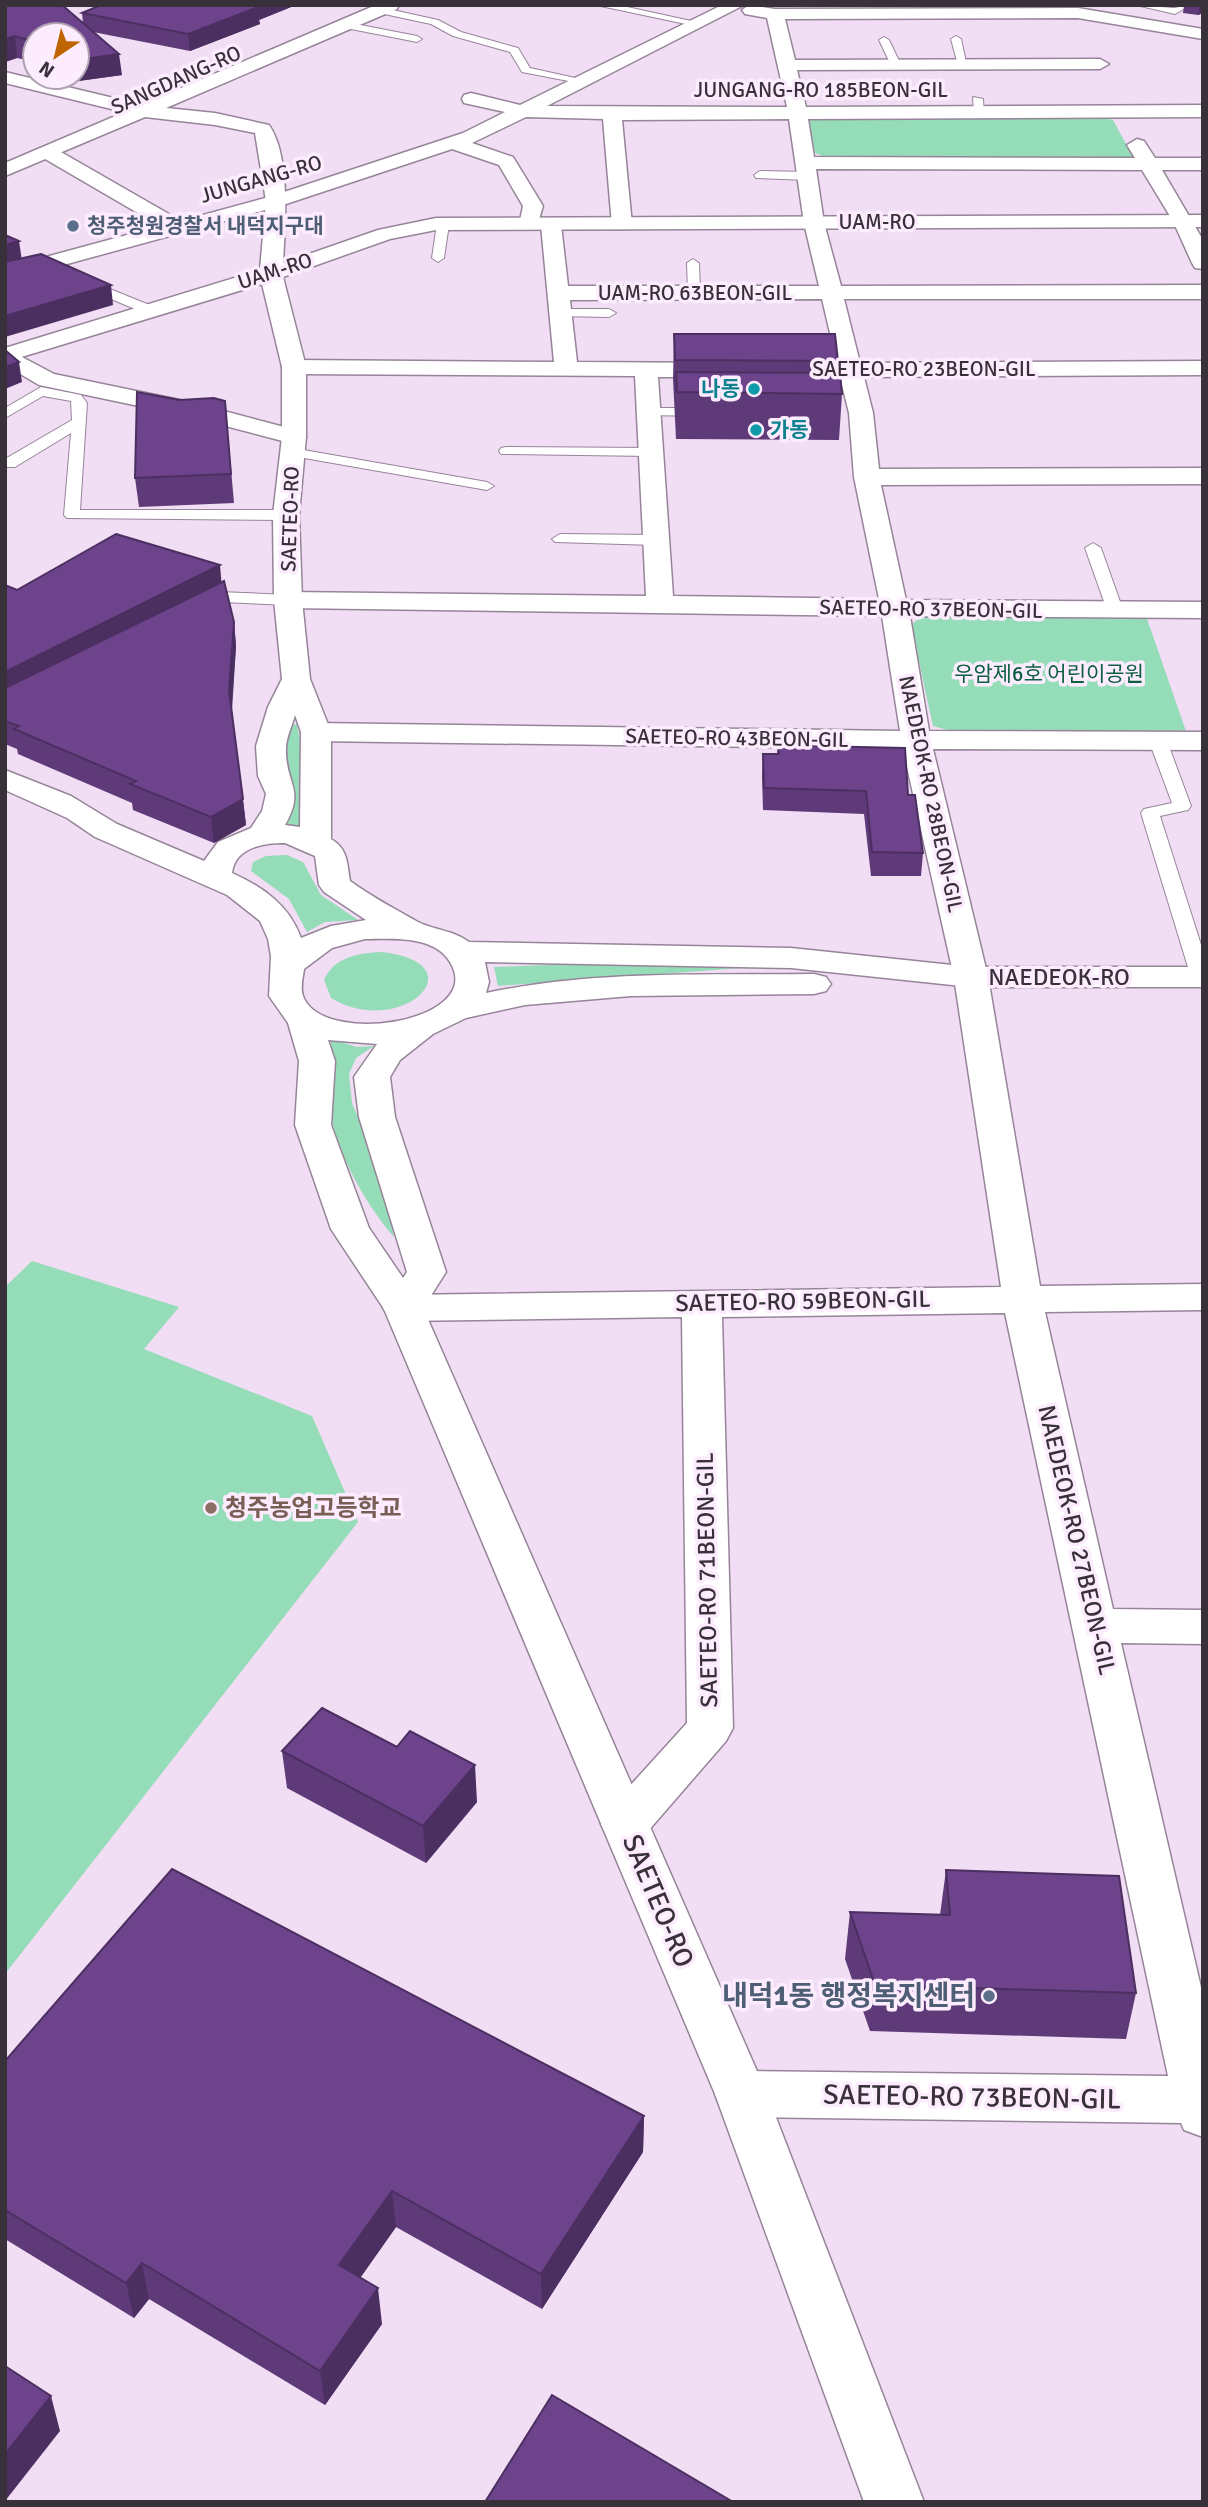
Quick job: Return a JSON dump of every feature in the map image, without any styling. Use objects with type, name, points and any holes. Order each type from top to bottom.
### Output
[{"type":"street","name":"SANGDANG-RO","points":[[5,153],[345,5]]},
{"type":"street","points":[[734,6],[775,14],[925,9],[1074,9],[1203,34]]},
{"type":"street","name":"JUNGANG-RO","points":[[5,275],[276,201],[453,143],[734,6]]},
{"type":"street","name":"SANGDANG-RO","points":[[5,170],[385,8]]},
{"type":"street","points":[[1074,9],[1119,111],[1147,164],[1193,221],[1203,263]]},
{"type":"street","name":"UAM-RO 63BEON-GIL","points":[[775,14],[798,113],[814,223],[850,370],[854,412],[895,610]]},
{"type":"street","points":[[245,88],[261,62]]},
{"type":"street","points":[[787,65],[956,65],[1105,76]]},
{"type":"street","points":[[5,77],[116,106],[215,119],[262,129]]},
{"type":"street","name":"JUNGANG-RO 185BEON-GIL","points":[[471,99],[523,111],[612,114],[798,113],[979,106],[1203,111]]},
{"type":"street","name":"SAETEO-RO","points":[[249,108],[267,136],[276,201],[271,274],[294,367],[293,444],[286,515],[288,600],[296,679]]},
{"type":"street","points":[[612,114],[622,225]]},
{"type":"street","points":[[453,143],[506,161],[533,205],[529,225]]},
{"type":"street","points":[[47,152],[177,227]]},
{"type":"street","points":[[807,169],[960,164],[1203,164]]},
{"type":"street","name":"UAM-RO","points":[[5,355],[271,274],[384,234],[443,224],[1193,221]]},
{"type":"street","points":[[551,225],[566,369]]},
{"type":"street","points":[[5,256],[36,266]]},
{"type":"street","name":"UAM-RO 63BEON-GIL","points":[[560,303],[694,293],[1203,292]]},
{"type":"street","name":"SAETEO-RO","points":[[5,355],[47,380],[194,410],[293,444]]},
{"type":"street","points":[[294,367],[755,370]]},
{"type":"street","name":"SAETEO-RO 23BEON-GIL","points":[[809,370],[1203,368]]},
{"type":"street","points":[[646,370],[660,603]]},
{"type":"street","points":[[867,477],[1203,476]]},
{"type":"street","name":"SAETEO-RO 37BEON-GIL","points":[[288,600],[660,603],[895,610],[1203,610]]},
{"type":"street","name":"NAEDEOK-RO 28BEON-GIL","points":[[895,610],[916,740],[971,977]]},
{"type":"street","points":[[296,679],[316,732],[315,842]]},
{"type":"street","points":[[263,835],[277,811],[281,794],[273,776],[271,746],[283,707],[296,679]]},
{"type":"street","name":"SAETEO-RO 43BEON-GIL","points":[[316,732],[1203,741]]},
{"type":"street","points":[[5,779],[79,812],[99,826],[219,866],[262,903],[278,921],[288,967]]},
{"type":"street","points":[[219,866],[239,842],[263,835],[286,834],[315,842],[330,852],[335,885],[364,906],[413,931],[442,940],[461,952],[472,968],[472,985],[464,1002],[421,1028],[386,1054],[372,1077],[377,1117],[427,1272],[403,1308]]},
{"type":"street","points":[[413,931],[387,928],[355,930],[327,938],[303,951],[288,967],[283,985],[288,1003],[304,1018],[330,1029],[358,1035],[390,1034],[421,1028]]},
{"type":"street","points":[[461,952],[791,958],[917,973]]},
{"type":"street","points":[[454,1010],[525,995],[618,987],[831,984],[917,973]]},
{"type":"street","name":"NAEDEOK-RO","points":[[917,973],[971,977],[1202,977]]},
{"type":"street","name":"NAEDEOK-RO 27BEON-GIL","points":[[971,977],[1022,1298],[1202,2105]]},
{"type":"street","name":"SAETEO-RO","points":[[304,1018],[317,1061],[313,1125],[350,1229],[403,1308],[741,2094],[894,2502]]},
{"type":"street","name":"SAETEO-RO 59BEON-GIL","points":[[403,1308],[1203,1297]]},
{"type":"street","name":"SAETEO-RO 71BEON-GIL","points":[[625,1824],[710,1728],[702,1303]]},
{"type":"street","points":[[1096,1626],[1203,1628]]},
{"type":"street","name":"SAETEO-RO 73BEON-GIL","points":[[741,2094],[1202,2105]]},
{"type":"lane","points":[[601,5],[700,23]]},
{"type":"lane","points":[[1140,5],[1175,11],[1186,5]]},
{"type":"lane","name":"SANGDANG-RO","points":[[385,8],[433,22],[457,34],[514,50],[519,53],[526,70],[584,81]]},
{"type":"lane","points":[[345,25],[417,39]]},
{"type":"lane","points":[[956,39],[956,65]]},
{"type":"lane","points":[[884,40],[896,65]]},
{"type":"lane","points":[[760,175],[807,169]]},
{"type":"lane","points":[[438,258],[443,224]]},
{"type":"lane","points":[[693,263],[694,293]]},
{"type":"lane","points":[[36,266],[71,277],[152,311]]},
{"type":"lane","points":[[560,303],[609,313]]},
{"type":"lane","points":[[5,414],[41,391],[76,398],[80,403],[72,515],[286,515]]},
{"type":"lane","points":[[649,412],[715,412]]},
{"type":"lane","points":[[5,463],[10,464],[78,422]]},
{"type":"lane","points":[[293,444],[487,486]]},
{"type":"lane","points":[[506,451],[652,465]]},
{"type":"lane","points":[[560,539],[656,540]]},
{"type":"lane","points":[[1093,548],[1115,610]]},
{"type":"lane","name":"SAETEO-RO","points":[[183,615],[219,597],[288,600]]},
{"type":"lane","name":"NAEDEOK-RO","points":[[1158,741],[1182,806],[1150,813],[1202,977]]},
{"type":"green space","points":[[826,115],[1097,116],[1113,120],[1133,157],[1125,162],[834,160],[815,153],[807,121]]},
{"type":"green space","name":"우암제6호 어린이공원","points":[[925,613],[1145,613],[1187,734],[962,734],[933,726],[911,625]]},
{"type":"green space","points":[[297,724],[305,771],[307,830],[278,828],[280,776],[287,726]]},
{"type":"green space","points":[[287,855],[303,862],[321,895],[358,920],[325,922],[307,932],[289,899],[251,871],[253,862],[266,856]]},
{"type":"green space","points":[[382,952],[411,959],[425,970],[428,983],[419,995],[404,1005],[382,1010],[357,1009],[331,998],[324,980],[334,966],[356,955]]},
{"type":"green space","points":[[649,961],[755,967],[498,986],[494,967]]},
{"type":"green space","points":[[331,1039],[357,1047],[374,1046],[356,1058],[349,1074],[352,1103],[377,1163],[394,1237],[360,1189],[341,1150],[330,1112],[328,1094]]},
{"type":"green space","points":[[32,1261],[179,1307],[144,1349],[312,1416],[358,1522],[5,1974],[5,1287]]},
{"type":"building","points":[[5,5],[62,5],[81,21],[21,21],[21,38],[15,36],[5,39]]},
{"type":"building","points":[[101,5],[258,7],[188,34],[82,13]]},
{"type":"building","points":[[91,30],[119,54],[91,58]]},
{"type":"building","points":[[5,235],[19,241],[5,245]]},
{"type":"building","points":[[41,254],[111,285],[5,316],[5,262]]},
{"type":"building","points":[[674,334],[835,334],[838,361],[675,360]]},
{"type":"building","points":[[5,350],[19,362],[5,367]]},
{"type":"building","name":"나동","points":[[676,372],[840,373],[842,394],[677,392]]},
{"type":"building","points":[[137,392],[180,400],[214,398],[225,401],[231,474],[135,478]]},
{"type":"building","points":[[116,534],[220,565],[5,672],[5,585],[17,590]]},
{"type":"building","points":[[224,581],[234,622],[229,691],[243,799],[211,817],[130,784],[136,781],[14,729],[19,726],[5,721],[5,688]]},
{"type":"building","points":[[778,741],[812,742],[812,746],[905,748],[908,795],[915,795],[923,853],[872,852],[866,791],[764,788],[763,754],[779,754]]},
{"type":"building","points":[[322,1708],[397,1747],[410,1731],[475,1765],[423,1826],[282,1751]]},
{"type":"building","points":[[172,1869],[644,2116],[541,2274],[392,2191],[339,2265],[378,2288],[320,2371],[142,2263],[126,2283],[5,2210],[5,2061]]},
{"type":"building","points":[[946,1870],[1119,1876],[1136,1993],[875,1985],[850,1912],[950,1915]]},
{"type":"building","points":[[5,2366],[51,2396],[5,2454]]},
{"type":"building","points":[[552,2395],[733,2502],[485,2502]]},
{"type":"place","name":"청주청원경찰서 내덕지구대","points":[[73,226]]},
{"type":"place","name":"나동","points":[[754,389]]},
{"type":"place","name":"가동","points":[[756,430]]},
{"type":"place","name":"청주농업고등학교","points":[[211,1508]]},
{"type":"place","name":"내덕1동 행정복지센터","points":[[989,1996]]}]
